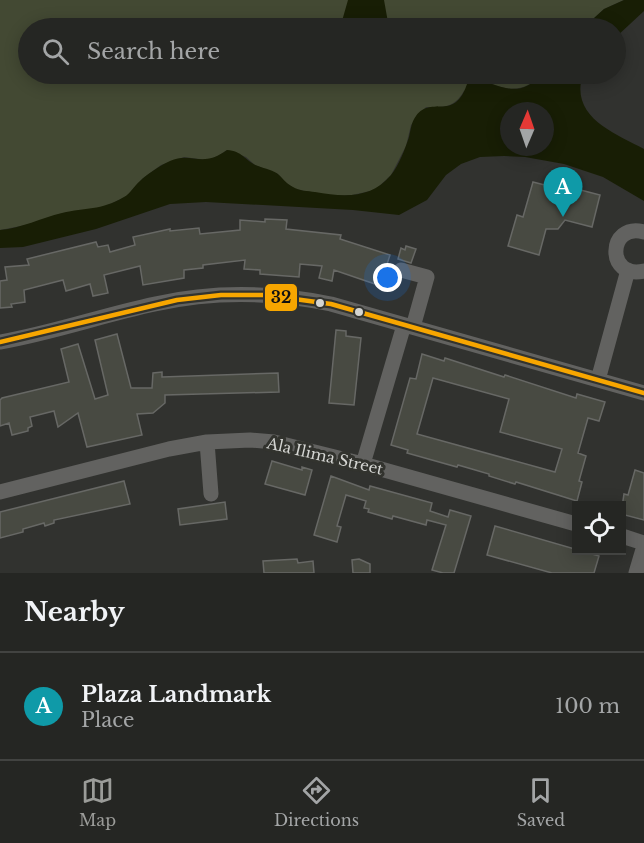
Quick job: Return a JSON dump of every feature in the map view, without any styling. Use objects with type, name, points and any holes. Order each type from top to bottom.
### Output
[{"type":"street","points":[[644,232],[635,230],[628,232],[618,241],[616,255],[618,261],[628,270],[644,271]]},
{"type":"street","points":[[363,464],[427,277],[401,270]]},
{"type":"street","points":[[598,380],[628,270]]},
{"type":"street","points":[[0,342],[156,303],[241,293],[313,300],[366,312],[644,393]]},
{"type":"street","name":"Ala Ilima Street","points":[[0,492],[169,449],[207,442],[269,441],[363,464],[572,523]]},
{"type":"street","points":[[207,442],[211,494]]},
{"type":"street","points":[[626,538],[644,544],[636,573]]},
{"type":"shaded area","points":[[0,0],[624,0],[604,9],[594,18],[18,18],[18,84],[487,84],[464,91],[457,100],[448,105],[426,107],[411,125],[406,146],[391,175],[375,190],[352,195],[330,196],[295,189],[278,174],[227,150],[207,160],[184,157],[161,165],[142,179],[127,196],[102,208],[63,213],[26,225],[0,230]]},
{"type":"shaded area","points":[[348,0],[384,0],[387,18],[343,18]]},
{"type":"shaded area","points":[[624,0],[644,0],[644,11],[626,28],[626,18],[594,18],[604,9]]},
{"type":"shaded area","points":[[467,84],[492,84],[514,89],[530,84],[581,84],[582,102],[597,122],[644,149],[644,201],[603,177],[564,164],[525,157],[480,157],[461,164],[446,175],[427,200],[399,215],[353,210],[206,202],[170,204],[96,229],[23,247],[0,248],[0,230],[62,213],[108,205],[126,196],[146,175],[170,161],[178,158],[210,158],[227,150],[237,152],[254,164],[275,172],[289,185],[304,191],[336,195],[366,192],[383,183],[394,171],[406,147],[413,121],[422,110],[457,102]]},
{"type":"shaded area","points":[[493,84],[531,84],[512,89]]},
{"type":"building","points":[[533,182],[568,191],[569,187],[600,195],[592,227],[565,220],[558,229],[546,229],[539,255],[508,246],[517,215],[523,217]]},
{"type":"building","points":[[265,219],[287,220],[286,229],[341,235],[340,239],[390,255],[381,283],[376,282],[375,284],[334,270],[332,281],[319,278],[322,266],[300,264],[299,277],[260,274],[260,270],[244,269],[245,260],[203,265],[203,268],[184,270],[184,278],[143,285],[140,266],[104,275],[108,293],[93,296],[90,284],[66,291],[63,280],[24,290],[25,302],[11,304],[12,307],[0,308],[0,281],[7,280],[5,267],[29,265],[27,259],[96,242],[98,247],[108,245],[110,252],[135,245],[133,237],[170,229],[170,231],[199,228],[200,234],[240,230],[240,220],[265,222]]},
{"type":"building","points":[[406,246],[416,249],[411,263],[398,259],[401,248],[405,250]]},
{"type":"building","points":[[336,330],[346,331],[346,336],[361,338],[354,405],[329,403]]},
{"type":"building","points":[[117,334],[131,388],[152,388],[153,373],[162,372],[162,377],[278,373],[279,392],[165,395],[165,403],[153,413],[137,414],[142,435],[87,447],[78,413],[58,427],[54,411],[30,417],[32,426],[28,428],[28,431],[12,435],[9,423],[0,426],[0,400],[2,398],[69,382],[61,349],[78,344],[95,399],[108,395],[95,340]]},
{"type":"building","points":[[422,354],[444,361],[445,358],[504,377],[505,375],[576,398],[577,394],[605,402],[599,421],[588,418],[578,453],[586,456],[579,481],[582,482],[577,501],[458,465],[457,467],[407,453],[408,450],[391,445],[410,378],[416,379]],"holes":[[[433,378],[509,399],[500,432],[562,449],[555,472],[417,434]]]},
{"type":"building","points":[[272,461],[302,470],[302,467],[312,470],[305,495],[265,484]]},
{"type":"building","points":[[635,470],[644,473],[644,520],[626,515],[626,501],[623,501],[624,494],[628,495]]},
{"type":"building","points":[[331,476],[369,490],[370,486],[432,503],[430,511],[448,517],[450,510],[471,516],[454,573],[432,570],[446,525],[427,520],[426,525],[368,512],[369,509],[364,508],[366,501],[346,495],[337,526],[341,527],[337,542],[314,535]]},
{"type":"building","points":[[124,481],[130,504],[54,520],[54,523],[45,526],[44,523],[0,538],[0,512]]},
{"type":"building","points":[[225,502],[227,519],[180,525],[178,509]]},
{"type":"building","points":[[495,526],[572,548],[572,555],[599,556],[594,573],[552,573],[487,555]]},
{"type":"building","points":[[297,559],[298,563],[313,561],[314,573],[264,573],[263,561]]},
{"type":"building","points":[[359,559],[370,564],[370,573],[353,573],[352,560]]},
{"type":"transit line","name":"32","points":[[0,342],[177,300],[221,295],[265,295],[331,304],[644,393]]},
{"type":"place","name":"Plaza Landmark","points":[[563,217]]}]
